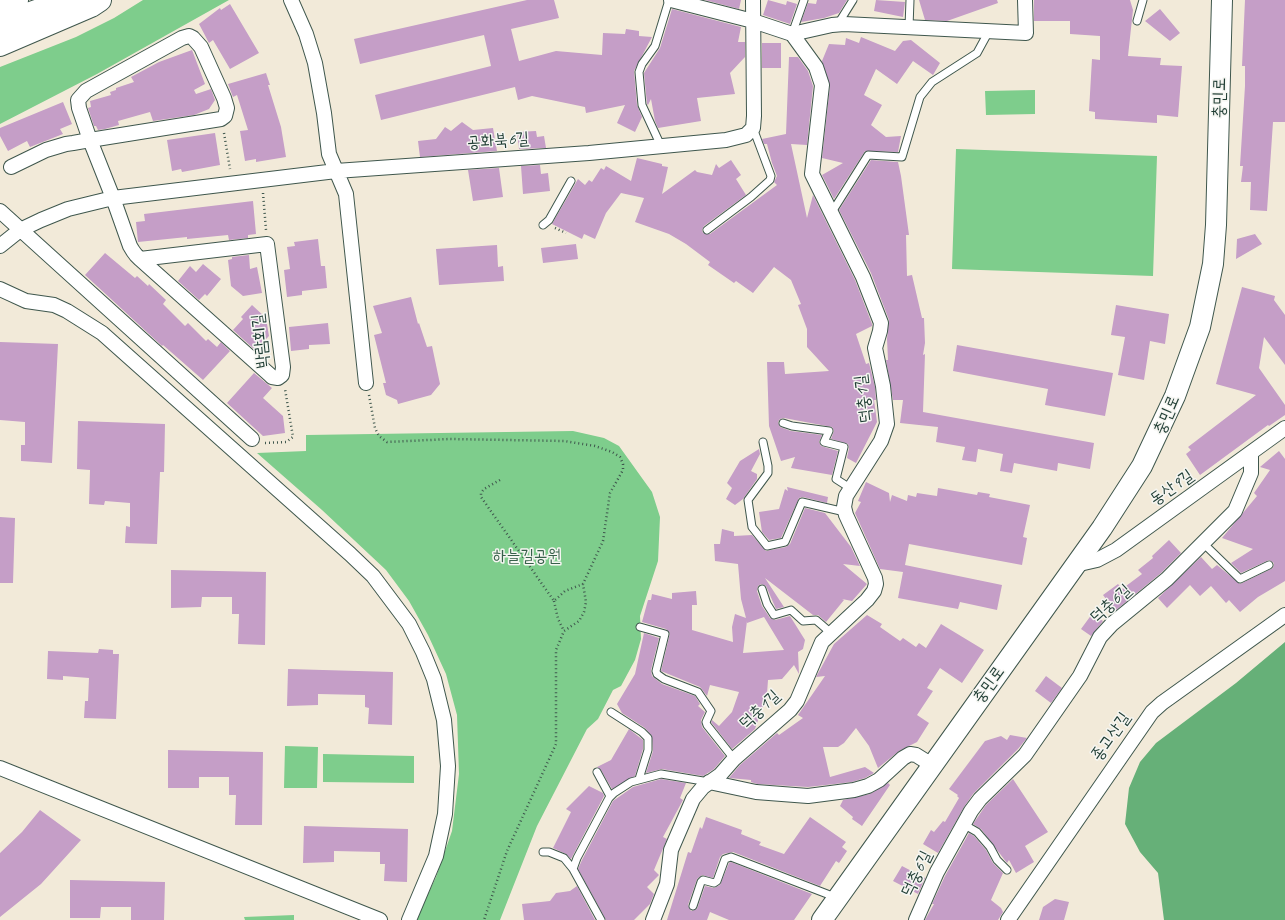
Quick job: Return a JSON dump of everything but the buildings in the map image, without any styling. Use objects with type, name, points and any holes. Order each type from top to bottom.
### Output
[{"type":"main road","points":[[0,8],[17,0]]},
{"type":"main road","points":[[0,24],[67,0]]},
{"type":"main road","points":[[0,45],[74,14],[100,0]]},
{"type":"street","points":[[291,0],[306,34],[315,63],[324,113],[329,154],[346,194],[366,383]]},
{"type":"street","points":[[670,0],[753,21],[792,34],[838,24],[1026,33],[1025,0]]},
{"type":"street","points":[[753,0],[755,109],[753,128]]},
{"type":"street","name":"충민로","points":[[822,920],[1129,488],[1154,443],[1175,396],[1200,327],[1213,264],[1216,225],[1222,0]]},
{"type":"street","name":"덕충1길","points":[[653,920],[667,884],[671,850],[687,809],[698,792],[720,775],[734,759],[790,710],[797,701],[819,648],[831,633],[867,600],[874,591],[876,584],[875,578],[845,512],[844,499],[881,441],[886,428],[887,416],[875,348],[880,331],[879,316],[863,277],[812,170],[821,95],[820,78],[816,67],[792,34]]},
{"type":"street","name":"박람회길","points":[[221,119],[227,112],[224,98],[201,47],[193,38],[186,36],[89,90],[79,98],[79,108],[90,140],[130,246],[140,259],[272,376],[279,377],[283,372],[283,367],[267,244]]},
{"type":"street","points":[[11,167],[59,146],[221,119]]},
{"type":"street","name":"공화북6길","points":[[336,171],[661,146],[740,137],[748,134],[753,128]]},
{"type":"street","points":[[0,246],[20,230],[68,209],[112,198],[336,171]]},
{"type":"street","points":[[0,211],[252,439]]},
{"type":"street","points":[[140,259],[267,244]]},
{"type":"street","points":[[0,290],[26,301],[54,305],[67,311],[102,333],[350,554],[373,576],[409,624],[434,679],[444,720],[448,766],[445,814],[436,856],[409,920]]},
{"type":"street","name":"동산9길","points":[[1075,565],[1096,560],[1116,550],[1285,428]]},
{"type":"street","name":"덕충6길","points":[[916,920],[934,878],[971,811],[980,799],[1025,755],[1080,676],[1096,644],[1105,631],[1167,579],[1204,544],[1235,511],[1251,474],[1251,454]]},
{"type":"street","name":"종고산길","points":[[1008,920],[1152,712],[1162,703],[1285,615]]},
{"type":"street","points":[[709,782],[756,792],[808,796],[854,790],[868,786],[879,780],[903,758],[910,754],[914,754],[932,765]]},
{"type":"street","points":[[0,768],[380,920]]},
{"type":"lane","points":[[661,146],[642,105],[639,72],[642,64],[655,46],[670,0]]},
{"type":"lane","points":[[792,34],[804,0]]},
{"type":"lane","points":[[838,24],[853,0]]},
{"type":"lane","points":[[909,27],[910,0]]},
{"type":"lane","points":[[1137,21],[1143,0]]},
{"type":"lane","points":[[832,212],[868,156],[902,157],[920,97],[932,82],[976,53],[990,32]]},
{"type":"lane","points":[[707,230],[757,193],[770,180],[771,176],[753,128]]},
{"type":"lane","points":[[543,225],[549,220],[571,182]]},
{"type":"lane","points":[[783,423],[828,432],[824,442],[844,447],[836,479],[850,488]]},
{"type":"lane","points":[[763,442],[768,473],[748,500],[752,527],[767,546],[785,542],[802,502],[845,512]]},
{"type":"lane","points":[[1204,544],[1240,579],[1269,565]]},
{"type":"lane","points":[[762,590],[766,604],[774,615],[791,610],[803,621],[816,620],[831,633]]},
{"type":"lane","name":"덕충1길","points":[[640,627],[665,634],[656,671],[657,674],[664,679],[698,692],[711,710],[706,722],[707,725],[734,759]]},
{"type":"lane","points":[[611,712],[642,732],[648,738],[648,750],[639,779]]},
{"type":"lane","points":[[597,772],[610,796]]},
{"type":"lane","points":[[573,869],[577,858],[610,796],[621,788],[639,779],[661,774],[709,782]]},
{"type":"lane","points":[[963,824],[977,832],[990,847],[997,860],[1008,870]]},
{"type":"lane","points":[[543,852],[549,852],[564,858],[573,869],[602,920]]},
{"type":"lane","points":[[693,906],[701,882],[704,880],[714,883],[718,881],[725,859],[731,857],[837,898]]},
{"type":"path","points":[[221,119],[232,184]]},
{"type":"path","points":[[262,180],[267,244]]},
{"type":"path","points":[[252,439],[260,443],[286,442],[292,438],[286,393],[279,377]]},
{"type":"path","points":[[366,383],[376,428],[379,436],[387,442],[450,439],[564,441],[604,449],[620,457],[623,464],[623,470],[610,493],[602,542],[583,584],[586,602],[584,612],[579,621],[564,631],[556,650],[556,744],[507,851],[484,920]]},
{"type":"path","points":[[500,480],[484,489],[481,493],[481,497],[554,601],[558,619],[564,631]]},
{"type":"path","points":[[554,601],[565,590],[583,584]]},
{"type":"green space","points":[[143,0],[229,0],[97,74],[0,124],[0,67],[76,37],[114,18]]},
{"type":"green space","points":[[1035,90],[1035,114],[986,115],[985,91]]},
{"type":"green space","points":[[956,149],[1157,156],[1153,276],[952,269]]},
{"type":"green space","name":"하늘길공원","points":[[573,431],[604,438],[619,446],[652,492],[660,517],[658,561],[640,616],[641,639],[635,660],[621,686],[613,690],[598,719],[587,729],[537,826],[500,920],[416,920],[436,877],[452,831],[459,774],[457,715],[446,674],[428,635],[409,601],[386,570],[322,510],[257,453],[306,451],[306,435]]},
{"type":"green space","points":[[1285,642],[1285,920],[1164,920],[1158,873],[1140,852],[1125,824],[1129,788],[1140,762],[1156,743],[1236,683]]},
{"type":"green space","points":[[285,746],[318,747],[317,788],[284,788]]},
{"type":"green space","points":[[323,754],[414,756],[414,783],[323,782]]},
{"type":"green space","points":[[294,915],[294,920],[245,920],[244,917]]}]
